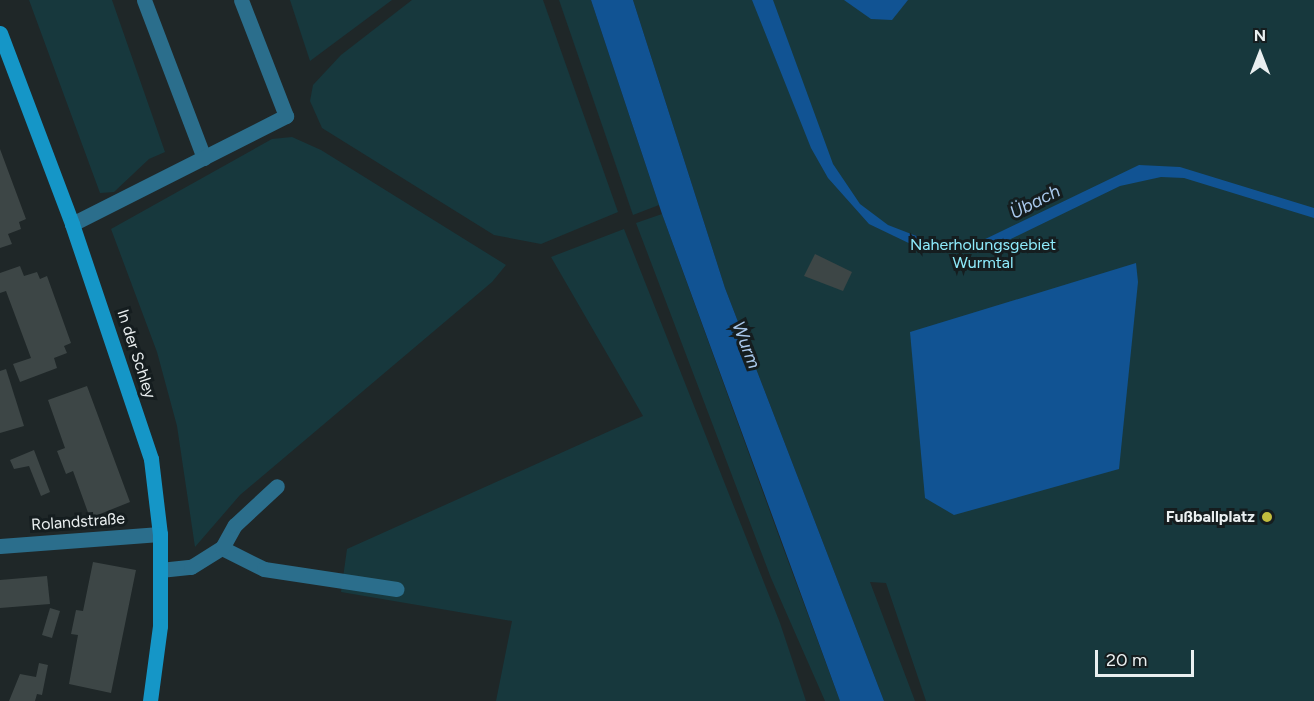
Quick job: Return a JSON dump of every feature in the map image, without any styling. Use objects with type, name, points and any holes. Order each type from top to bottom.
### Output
[{"type":"street","points":[[144,0],[204,158]]},
{"type":"street","points":[[72,224],[286,116],[241,0]]},
{"type":"street","name":"In der Schley","points":[[0,33],[72,224],[151,459],[160,534],[160,626],[150,701]]},
{"type":"street","points":[[160,570],[191,567],[222,548],[235,525],[277,486]]},
{"type":"street","name":"Rolandstraße","points":[[0,546],[160,534]]},
{"type":"street","points":[[222,548],[264,569],[396,589]]},
{"type":"green space","points":[[29,0],[112,0],[165,152],[149,159],[114,192],[100,193]]},
{"type":"green space","points":[[290,0],[392,0],[310,61]]},
{"type":"green space","points":[[412,0],[543,0],[618,212],[541,244],[494,235],[322,128],[310,101],[313,85],[341,55]]},
{"type":"green space","points":[[559,0],[591,0],[659,205],[633,215]]},
{"type":"green space","name":"Naherholungsgebiet Wurmtal","points":[[633,0],[1314,0],[1314,701],[926,701],[886,583],[870,582],[915,701],[884,701],[725,288]]},
{"type":"green space","points":[[292,137],[321,150],[506,265],[492,282],[240,495],[195,547],[177,426],[157,352],[111,229],[272,139]]},
{"type":"green space","points":[[662,214],[840,701],[825,701],[771,578],[636,223]]},
{"type":"green space","points":[[624,229],[780,623],[806,701],[496,701],[512,621],[341,592],[347,549],[643,416],[551,257]]},
{"type":"water","name":"Wurm","points":[[591,0],[633,0],[725,288],[884,701],[840,701],[662,214]]},
{"type":"water","points":[[752,0],[773,0],[833,164],[860,204],[888,225],[937,244],[977,243],[1139,165],[1180,167],[1314,208],[1314,218],[1184,178],[1161,177],[1120,186],[982,253],[919,248],[869,224],[828,178],[811,148]]},
{"type":"water","points":[[844,0],[908,0],[892,20],[871,19]]},
{"type":"water","points":[[1136,263],[1138,282],[1119,469],[954,515],[925,498],[910,332]]},
{"type":"building","points":[[0,149],[26,219],[19,222],[21,229],[8,234],[12,244],[0,248]]},
{"type":"building","points":[[815,254],[852,272],[843,291],[804,276]]},
{"type":"building","points":[[20,266],[24,276],[37,272],[40,279],[47,276],[71,343],[64,346],[67,353],[54,358],[57,368],[20,382],[13,364],[31,358],[6,291],[0,293],[0,273]]},
{"type":"building","points":[[6,369],[24,426],[0,433],[0,371]]},
{"type":"building","points":[[87,386],[130,502],[90,518],[73,471],[66,474],[57,451],[65,448],[48,400]]},
{"type":"building","points":[[34,450],[50,492],[41,496],[29,466],[14,469],[10,460]]},
{"type":"building","points":[[93,562],[136,570],[111,693],[69,684],[78,635],[71,634],[76,610],[83,611]]},
{"type":"building","points":[[47,576],[50,604],[0,608],[0,580]]},
{"type":"building","points":[[50,608],[60,611],[52,638],[42,635]]},
{"type":"building","points":[[39,663],[48,665],[42,695],[37,694],[35,701],[9,701],[20,674],[36,677]]},
{"type":"place","name":"Fußballplatz","points":[[1267,517]]},
{"type":"water label","name":"Übach","points":[[1035,202]]}]
